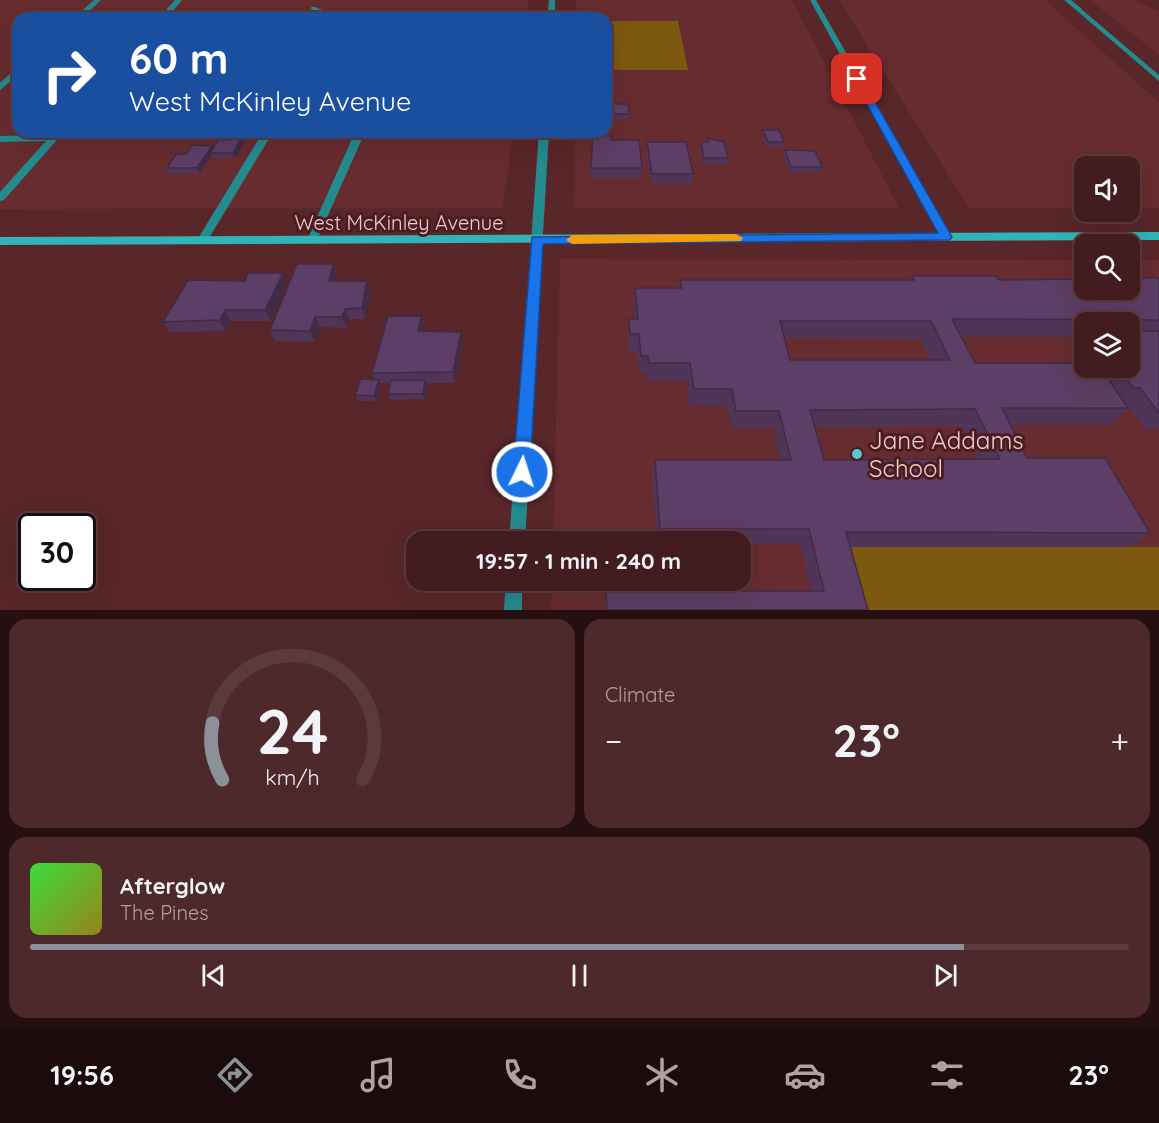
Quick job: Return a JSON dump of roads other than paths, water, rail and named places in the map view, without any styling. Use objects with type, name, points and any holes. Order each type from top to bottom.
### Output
[{"type":"main road","name":"West McKinley Avenue","points":[[0,241],[1159,236]]},
{"type":"street","points":[[85,12],[98,0]]},
{"type":"street","points":[[168,12],[179,0]]},
{"type":"street","points":[[813,0],[946,237]]},
{"type":"street","points":[[1067,0],[1159,79]]},
{"type":"street","points":[[313,8],[323,12]]},
{"type":"street","points":[[0,87],[12,76]]},
{"type":"street","points":[[0,198],[53,138]]},
{"type":"street","points":[[202,240],[264,138]]},
{"type":"street","points":[[312,240],[357,138]]},
{"type":"street","points":[[518,531],[544,138]]},
{"type":"street","points":[[513,610],[514,591]]},
{"type":"place","name":"Jane Addams School","points":[[857,454]]}]
